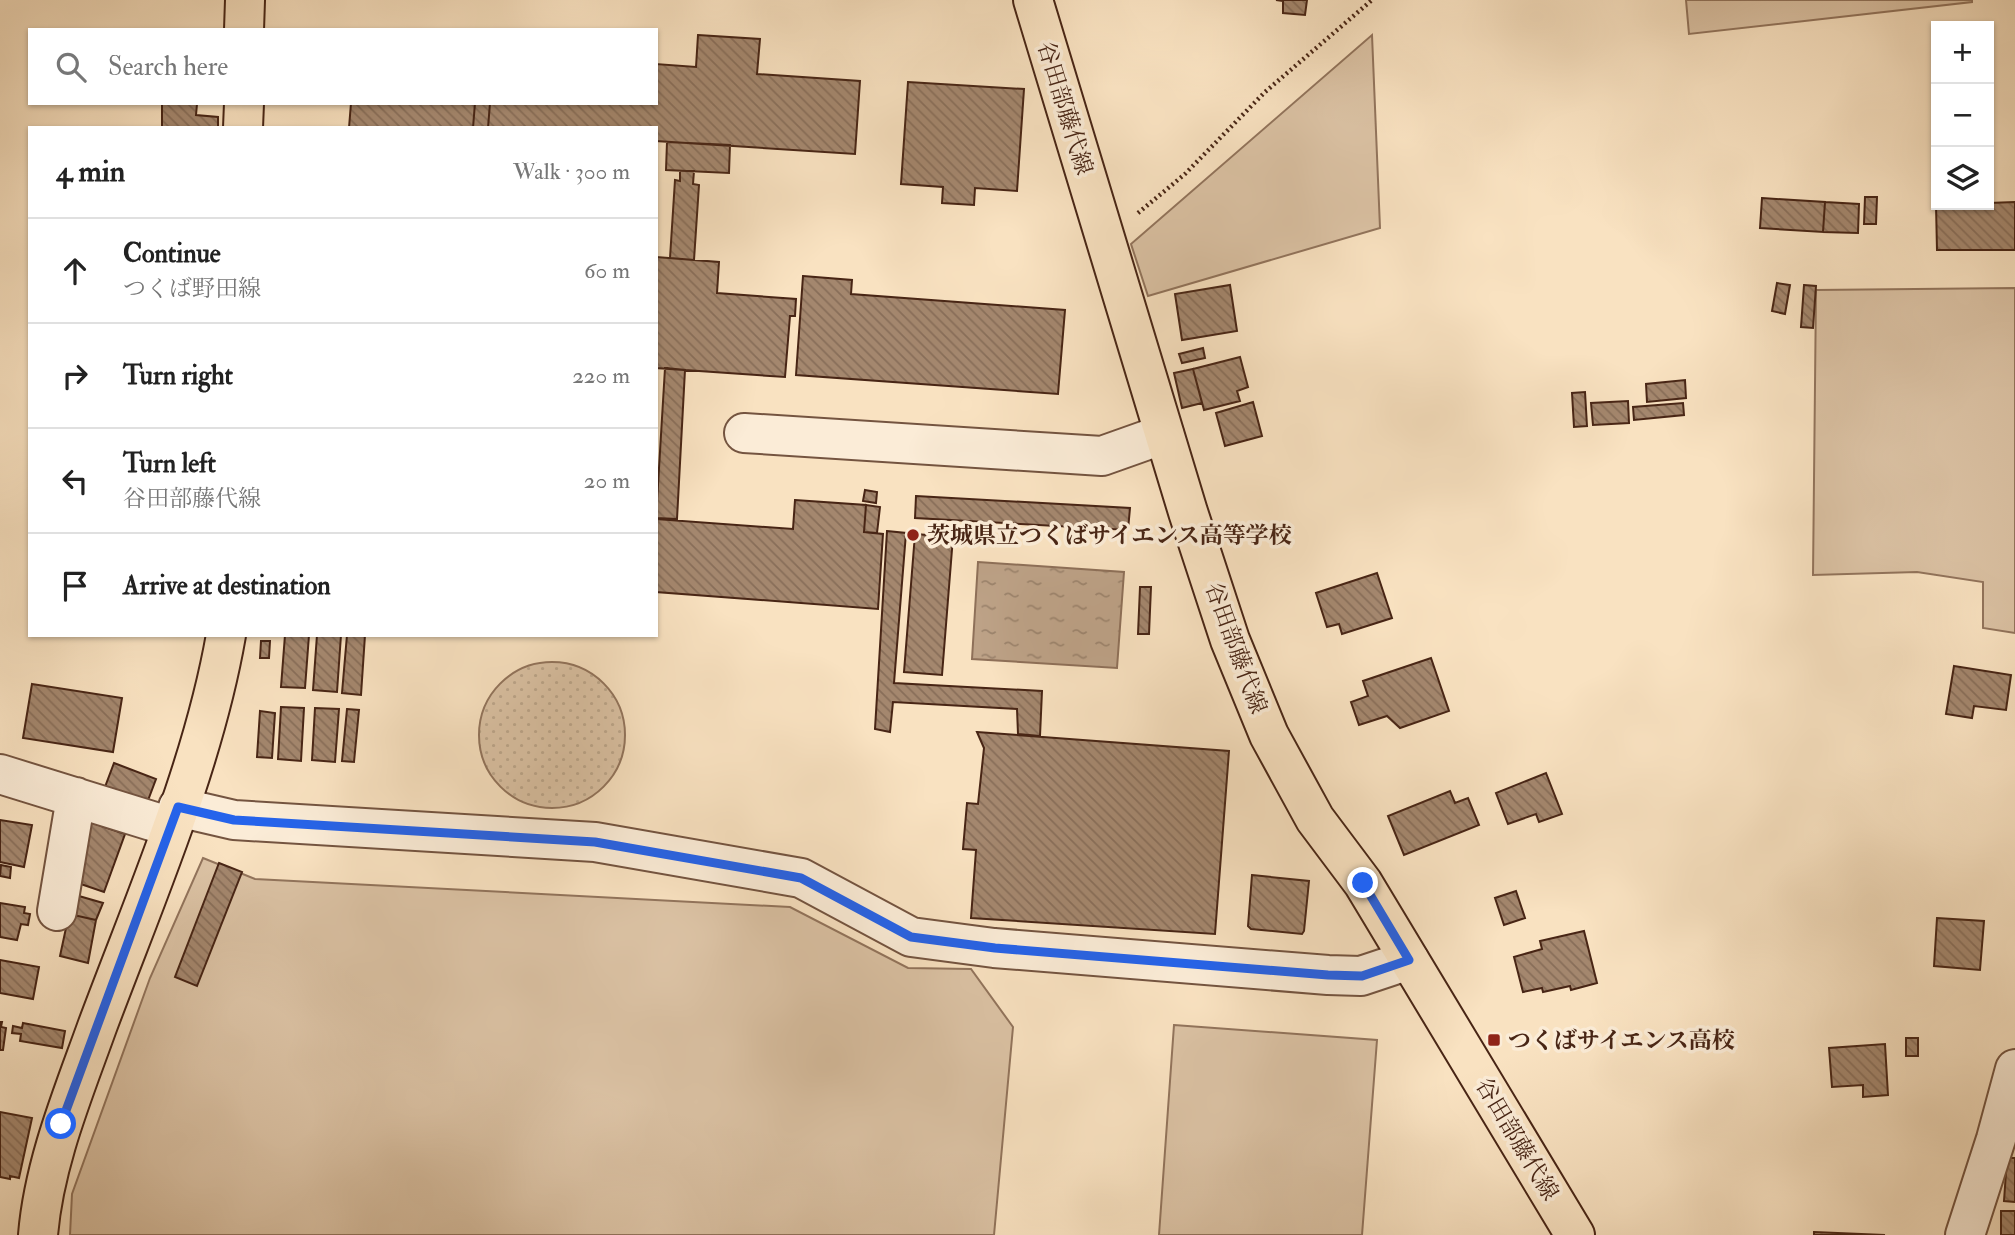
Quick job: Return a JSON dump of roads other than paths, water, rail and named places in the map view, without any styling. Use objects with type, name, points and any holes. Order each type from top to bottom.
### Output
[{"type":"main road","points":[[244,28],[245,0]]},
{"type":"main road","name":"谷田部藤代線","points":[[1033,0],[1164,434],[1230,640],[1269,734],[1315,819],[1363,883],[1575,1235]]},
{"type":"main road","points":[[243,126],[244,105]]},
{"type":"main road","points":[[38,1235],[40,1209],[61,1124],[202,741],[226,637]]},
{"type":"street","points":[[744,433],[1102,456],[1164,434]]},
{"type":"street","points":[[0,774],[76,797],[175,817],[595,842],[801,878],[911,937],[995,948],[1328,975],[1362,976],[1409,960]]},
{"type":"street","points":[[57,911],[76,797]]},
{"type":"street","points":[[1965,1235],[2015,1069]]},
{"type":"water","points":[[978,562],[1124,572],[1117,668],[972,659]]},
{"type":"place","name":"茨城県立つくばサイエンス高等学校","points":[[913,535]]},
{"type":"place","name":"つくばサイエンス高校","points":[[1494,1040]]}]
